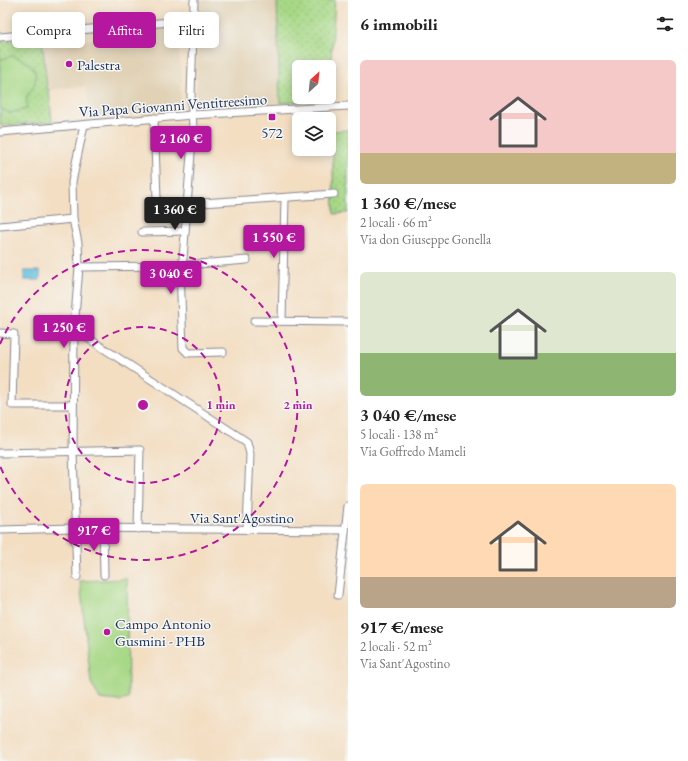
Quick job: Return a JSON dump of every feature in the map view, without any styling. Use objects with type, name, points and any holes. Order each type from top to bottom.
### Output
[{"type":"street","points":[[194,0],[194,12]]},
{"type":"street","points":[[0,37],[164,23]]},
{"type":"street","points":[[183,259],[193,127],[193,48]]},
{"type":"street","name":"Via Papa Giovanni Ventitreesimo","points":[[0,132],[192,115],[348,106]]},
{"type":"street","points":[[154,118],[157,200]]},
{"type":"street","points":[[77,577],[73,405],[74,328],[79,267],[78,243],[73,219],[72,182],[84,125]]},
{"type":"street","points":[[187,204],[334,194]]},
{"type":"street","points":[[282,321],[285,198]]},
{"type":"street","points":[[0,226],[73,219]]},
{"type":"street","points":[[142,232],[185,230]]},
{"type":"street","points":[[79,267],[174,266],[247,260]]},
{"type":"street","points":[[174,266],[180,271],[183,348],[188,353],[223,352]]},
{"type":"street","points":[[254,321],[348,322]]},
{"type":"street","points":[[74,328],[247,442],[250,454],[247,530]]},
{"type":"street","points":[[0,333],[14,334],[12,405],[73,405]]},
{"type":"street","points":[[0,453],[140,450],[138,529]]},
{"type":"street","points":[[338,595],[348,506]]},
{"type":"street","name":"Via Sant'Agostino","points":[[0,530],[75,528],[345,530]]},
{"type":"street","points":[[103,529],[104,575]]},
{"type":"shaded area","points":[[199,0],[277,0],[280,103],[230,107],[228,103],[224,102],[218,107],[202,109],[197,107],[198,48],[219,48],[219,12],[199,12]]},
{"type":"shaded area","points":[[164,28],[164,48],[181,48],[181,50],[179,50],[182,81],[180,82],[181,108],[90,118],[86,86],[47,90],[43,48],[85,48],[85,40],[93,40],[93,48],[156,48],[156,29]]},
{"type":"green space","points":[[277,0],[335,0],[331,60],[292,60],[292,102],[280,103]]},
{"type":"green space","points":[[12,41],[12,48],[43,48],[52,122],[0,126],[0,42]]},
{"type":"green space","points":[[11,56],[21,59],[30,65],[36,79],[27,96],[27,109],[10,113],[1,109],[0,105],[0,60]]},
{"type":"green space","points":[[348,130],[348,213],[334,214],[333,156],[336,156],[336,131]]},
{"type":"green space","name":"Campo Antonio Gusmini - PHB","points":[[127,579],[128,699],[119,701],[100,699],[91,683],[80,581]]},
{"type":"water","points":[[24,271],[40,271],[40,280],[24,280]]},
{"type":"place","name":"Palestra","points":[[69,64]]},
{"type":"place","name":"572","points":[[272,117]]},
{"type":"place","name":"Campo Antonio Gusmini - PHB","points":[[107,632]]}]
